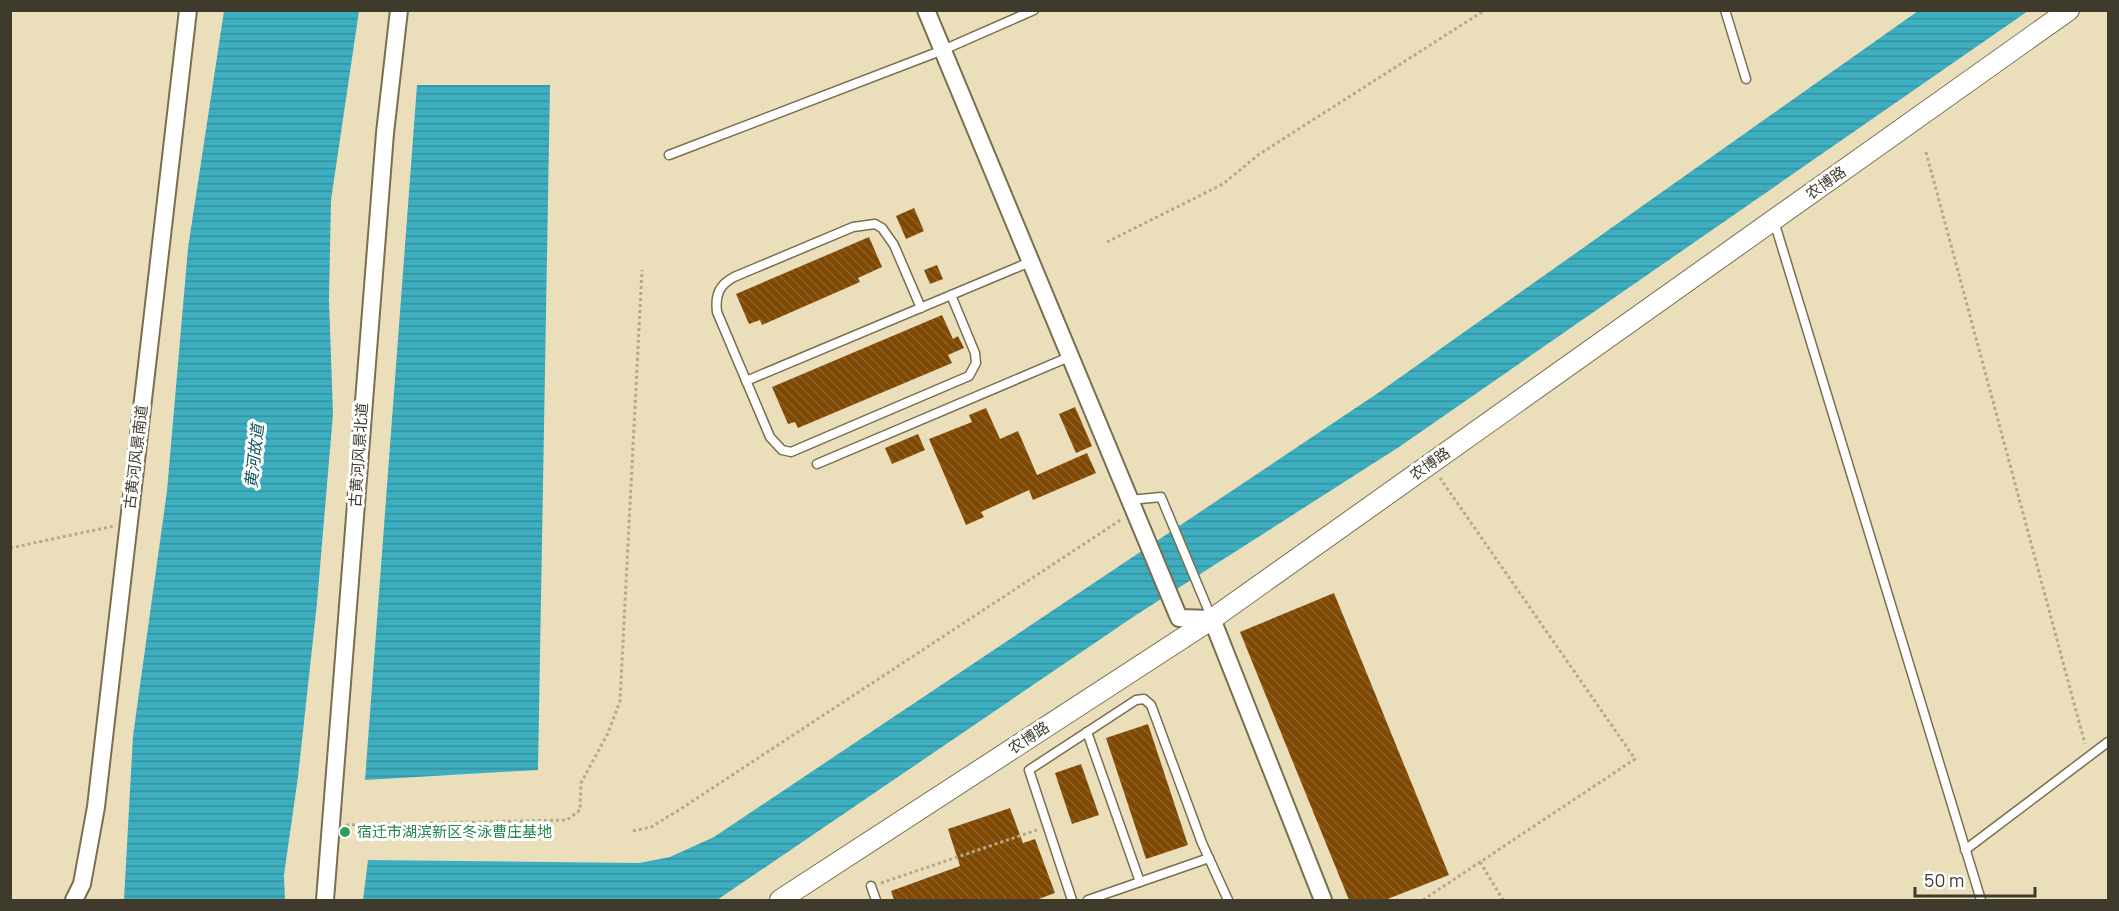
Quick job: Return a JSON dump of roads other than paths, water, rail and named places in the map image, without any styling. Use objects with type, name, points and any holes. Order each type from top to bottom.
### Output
[{"type":"street","name":"古黄河风景南道","points":[[74,900],[82,884],[96,807],[188,10]]},
{"type":"street","name":"古黄河风景北道","points":[[325,900],[384,145],[399,10]]},
{"type":"street","points":[[926,10],[1179,618],[1212,619],[1323,900]]},
{"type":"street","name":"农博路","points":[[780,900],[1212,619],[2069,10]]},
{"type":"lane","points":[[669,155],[943,50],[1034,10]]},
{"type":"lane","points":[[1725,10],[1746,79]]},
{"type":"lane","points":[[1774,220],[1981,900]]},
{"type":"lane","points":[[921,308],[894,245],[882,228],[875,224],[853,227],[734,277],[719,289],[716,301],[717,312],[775,445],[791,452],[811,446],[969,376],[976,363],[975,353],[951,295]]},
{"type":"lane","points":[[746,381],[1030,262]]},
{"type":"lane","points":[[817,464],[1069,357]]},
{"type":"lane","points":[[1131,506],[1161,498],[1212,619]]},
{"type":"lane","points":[[1072,900],[1029,770],[1136,700],[1144,699],[1151,705],[1209,858],[1228,900]]},
{"type":"lane","points":[[1087,732],[1140,882]]},
{"type":"lane","points":[[1965,850],[2109,742]]},
{"type":"lane","points":[[1088,900],[1209,858]]},
{"type":"lane","points":[[871,886],[876,900]]},
{"type":"water","name":"黄河故道","points":[[224,11],[359,11],[331,200],[329,300],[333,414],[317,603],[298,777],[284,875],[285,900],[124,900],[133,736],[167,491],[188,248]]},
{"type":"water","points":[[1918,11],[2028,11],[1399,447],[1136,615],[717,900],[363,900],[368,860],[639,863],[670,857],[714,837],[1378,393]]},
{"type":"water","points":[[417,85],[550,85],[538,770],[365,780]]},
{"type":"place","name":"宿迁市湖滨新区冬泳曹庄基地","points":[[345,832]]}]
